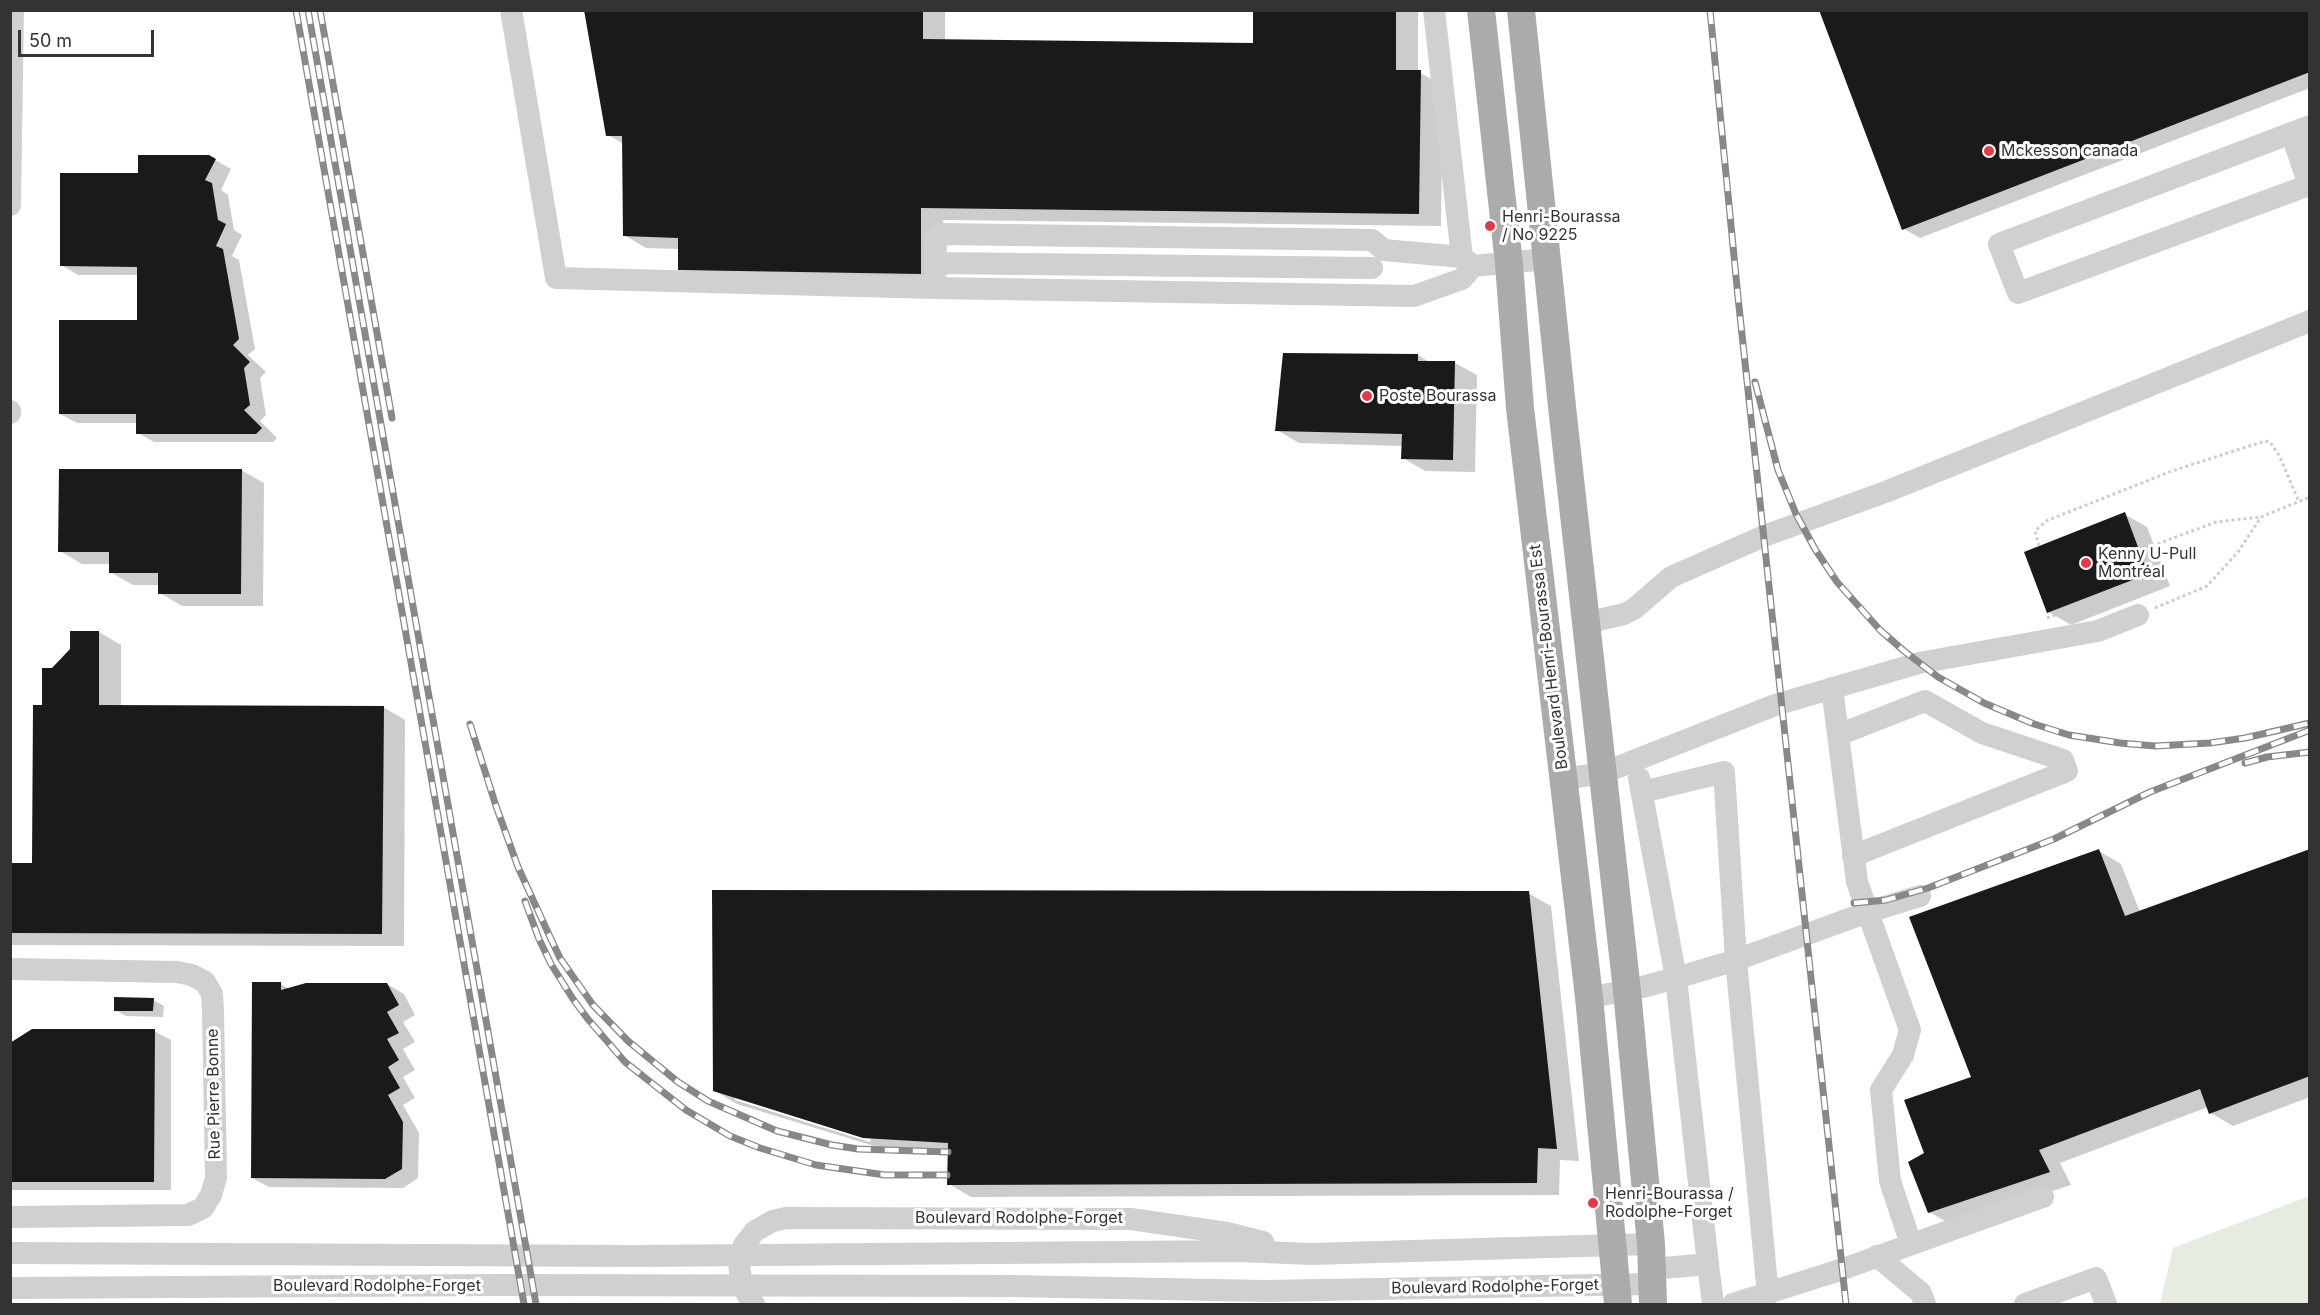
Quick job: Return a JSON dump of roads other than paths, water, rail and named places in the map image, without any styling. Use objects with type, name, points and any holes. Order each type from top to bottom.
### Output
[{"type":"main road","name":"Boulevard Henri-Bourassa Est","points":[[1480,10],[1509,264],[1520,408],[1589,997],[1617,1295]]},
{"type":"main road","points":[[1521,10],[1586,623],[1628,991],[1652,1275]]},
{"type":"street","points":[[10,206],[13,10]]},
{"type":"street","points":[[511,10],[556,278],[935,288],[1414,296],[1462,279],[1467,261],[1434,10]]},
{"type":"street","points":[[2310,126],[1999,244],[2018,293],[2309,185],[2296,147],[2310,142]]},
{"type":"street","points":[[935,288],[936,237],[940,234],[1372,240],[1384,250],[1467,261],[1509,264],[1547,259]]},
{"type":"street","points":[[1139,237],[1142,291]]},
{"type":"street","points":[[1372,240],[1372,295]]},
{"type":"street","points":[[936,263],[1372,268]]},
{"type":"street","points":[[1586,623],[1624,614],[1634,609],[1671,577],[1764,536],[1888,491],[2310,321]]},
{"type":"street","points":[[1563,779],[1603,773],[1775,705],[1936,658],[2098,631],[2138,615]]},
{"type":"street","points":[[1832,688],[1857,882],[1910,1030],[1903,1055],[1881,1090],[1890,1181],[1911,1244]]},
{"type":"street","points":[[1838,735],[1925,701],[1982,733],[2063,760],[2067,771],[1853,856]]},
{"type":"street","points":[[1636,760],[1677,978],[1713,1305]]},
{"type":"street","points":[[1642,792],[1724,772],[1736,960],[1768,1295]]},
{"type":"street","points":[[1589,997],[1628,991],[1736,960],[1868,912],[1920,896]]},
{"type":"street","name":"Rue Pierre Bonne","points":[[10,969],[177,972],[192,975],[205,982],[212,994],[213,1011],[216,1178],[211,1195],[202,1208],[188,1215],[10,1217]]},
{"type":"street","points":[[1733,1305],[1768,1295],[2043,1197]]},
{"type":"street","name":"Boulevard Rodolphe-Forget","points":[[754,1305],[741,1282],[739,1263],[744,1245],[755,1231],[773,1221],[798,1218],[1131,1218],[1227,1233],[1311,1254]]},
{"type":"street","name":"Boulevard Rodolphe-Forget","points":[[10,1253],[623,1256],[1239,1251],[1311,1254],[1612,1244],[1652,1275],[1617,1295],[1010,1286],[470,1285],[10,1288]]},
{"type":"street","points":[[1877,1256],[1921,1293],[1925,1305]]},
{"type":"street","points":[[1652,1275],[1708,1264]]},
{"type":"street","points":[[2025,1305],[2096,1278],[2106,1305]]},
{"type":"street","name":"Boulevard Rodolphe-Forget","points":[[1224,1305],[1266,1291]]},
{"type":"railway","points":[[296,10],[524,1304]]},
{"type":"railway","points":[[308,10],[536,1304]]},
{"type":"railway","points":[[320,10],[392,418]]},
{"type":"railway","points":[[1710,10],[1738,297],[1846,1304]]},
{"type":"railway","points":[[1755,382],[1778,470],[1796,514],[1815,549],[1837,582],[1880,630],[1938,677],[1984,703],[2034,724],[2069,735],[2120,743],[2155,746],[2210,743],[2245,738],[2310,723]]},
{"type":"railway","points":[[470,724],[518,867],[560,958],[593,1005],[628,1041],[678,1082],[708,1101],[777,1131],[858,1149],[948,1152]]},
{"type":"railway","points":[[1854,903],[1886,900],[1928,888],[2054,839],[2150,792],[2310,730]]},
{"type":"railway","points":[[2245,763],[2267,757],[2310,752]]},
{"type":"railway","points":[[525,901],[551,964],[587,1018],[625,1062],[686,1110],[730,1136],[816,1165],[885,1175],[947,1175]]},
{"type":"place","name":"Mckesson canada","points":[[1989,151]]},
{"type":"place","name":"Henri-Bourassa / No 9225","points":[[1490,226]]},
{"type":"place","name":"Poste Bourassa","points":[[1367,396]]},
{"type":"place","name":"Kenny U-Pull Montréal","points":[[2086,563]]},
{"type":"place","name":"Henri-Bourassa / Rodolphe-Forget","points":[[1593,1203]]}]
